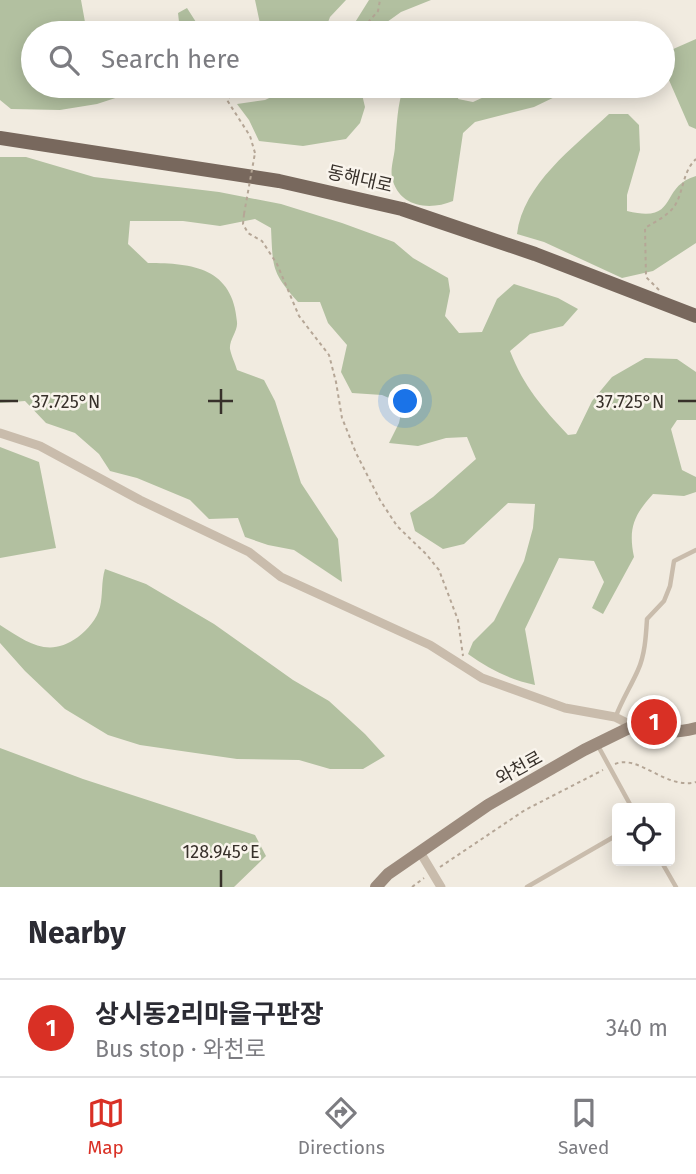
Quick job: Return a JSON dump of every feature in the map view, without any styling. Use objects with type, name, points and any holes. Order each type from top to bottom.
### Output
[{"type":"main road","name":"동해대로","points":[[0,138],[279,181],[402,209],[535,254],[696,316]]},
{"type":"street","points":[[0,433],[40,446],[140,500],[249,552],[281,578],[430,645],[482,678],[565,708],[615,717],[650,732],[686,731],[696,728]]},
{"type":"street","name":"와천로","points":[[376,887],[388,874],[488,805],[633,726]]},
{"type":"street","points":[[420,852],[441,887]]},
{"type":"lane","points":[[615,717],[640,667],[647,619],[664,601],[670,586],[674,561],[696,550]]},
{"type":"lane","points":[[597,744],[629,803]]},
{"type":"lane","points":[[527,887],[612,838]]},
{"type":"lane","points":[[665,866],[676,887]]},
{"type":"path","points":[[369,21],[378,11],[380,0]]},
{"type":"path","points":[[228,98],[228,105],[246,129],[255,153],[243,224],[248,233],[262,241],[277,264],[299,316],[329,355],[342,418],[380,500],[397,526],[439,570],[458,620],[463,664]]},
{"type":"path","points":[[664,294],[646,277],[645,228],[673,208],[686,172],[696,159]]},
{"type":"path","points":[[412,887],[525,810],[620,762],[632,763],[673,782],[696,782]]},
{"type":"green space","points":[[0,0],[81,0],[85,21],[21,21],[21,98],[115,98],[60,110],[11,109],[0,100]]},
{"type":"green space","points":[[255,0],[346,0],[328,21],[259,21]]},
{"type":"green space","points":[[369,0],[431,0],[401,12],[388,21],[356,21]]},
{"type":"green space","points":[[187,8],[195,21],[179,21],[178,13]]},
{"type":"green space","points":[[696,39],[696,129],[689,126],[675,94],[675,48]]},
{"type":"green space","points":[[363,98],[365,107],[360,123],[346,139],[303,146],[259,141],[249,120],[237,104],[265,100]]},
{"type":"green space","points":[[458,98],[473,102],[482,98],[553,98],[534,107],[475,122],[463,133],[453,201],[434,206],[416,204],[401,195],[395,187],[392,170],[400,100]]},
{"type":"green space","points":[[609,114],[628,114],[639,125],[640,150],[627,195],[627,211],[655,213],[662,209],[684,181],[696,176],[696,243],[653,271],[622,278],[544,242],[517,234],[521,216],[540,183],[566,153]]},
{"type":"green space","points":[[0,157],[26,157],[94,177],[219,192],[281,204],[394,242],[413,258],[448,278],[450,291],[445,316],[459,333],[482,332],[497,299],[514,284],[558,298],[578,309],[563,326],[530,334],[510,351],[534,396],[568,435],[576,434],[592,401],[612,377],[645,358],[677,359],[696,372],[696,420],[677,420],[671,429],[682,470],[696,477],[696,492],[684,496],[653,494],[646,502],[632,530],[634,557],[603,614],[592,608],[604,582],[594,561],[559,558],[525,629],[535,685],[500,673],[468,654],[473,642],[494,621],[524,561],[533,528],[535,504],[508,503],[464,544],[443,549],[415,531],[410,513],[433,497],[476,459],[467,437],[446,438],[418,446],[389,443],[399,423],[403,404],[382,395],[352,393],[341,372],[347,345],[328,323],[320,302],[298,302],[283,283],[273,261],[271,228],[255,219],[220,226],[183,221],[130,221],[128,244],[148,263],[195,267],[208,272],[228,290],[237,322],[230,349],[237,370],[264,380],[275,401],[301,483],[338,539],[342,582],[294,550],[245,537],[238,518],[209,519],[190,500],[137,478],[110,471],[99,454],[75,433],[46,423],[25,401],[0,403]]},
{"type":"green space","points":[[0,447],[39,462],[56,548],[0,558]]},
{"type":"green space","points":[[105,569],[146,584],[214,624],[293,680],[329,701],[385,756],[363,769],[330,769],[299,760],[237,759],[140,745],[108,735],[65,709],[0,643],[0,625],[38,646],[57,647],[67,643],[85,631],[97,616]]},
{"type":"green space","points":[[0,748],[83,779],[255,835],[266,856],[234,887],[0,887]]},
{"type":"place","name":"상시동2리마을구판장","points":[[654,722]]}]
